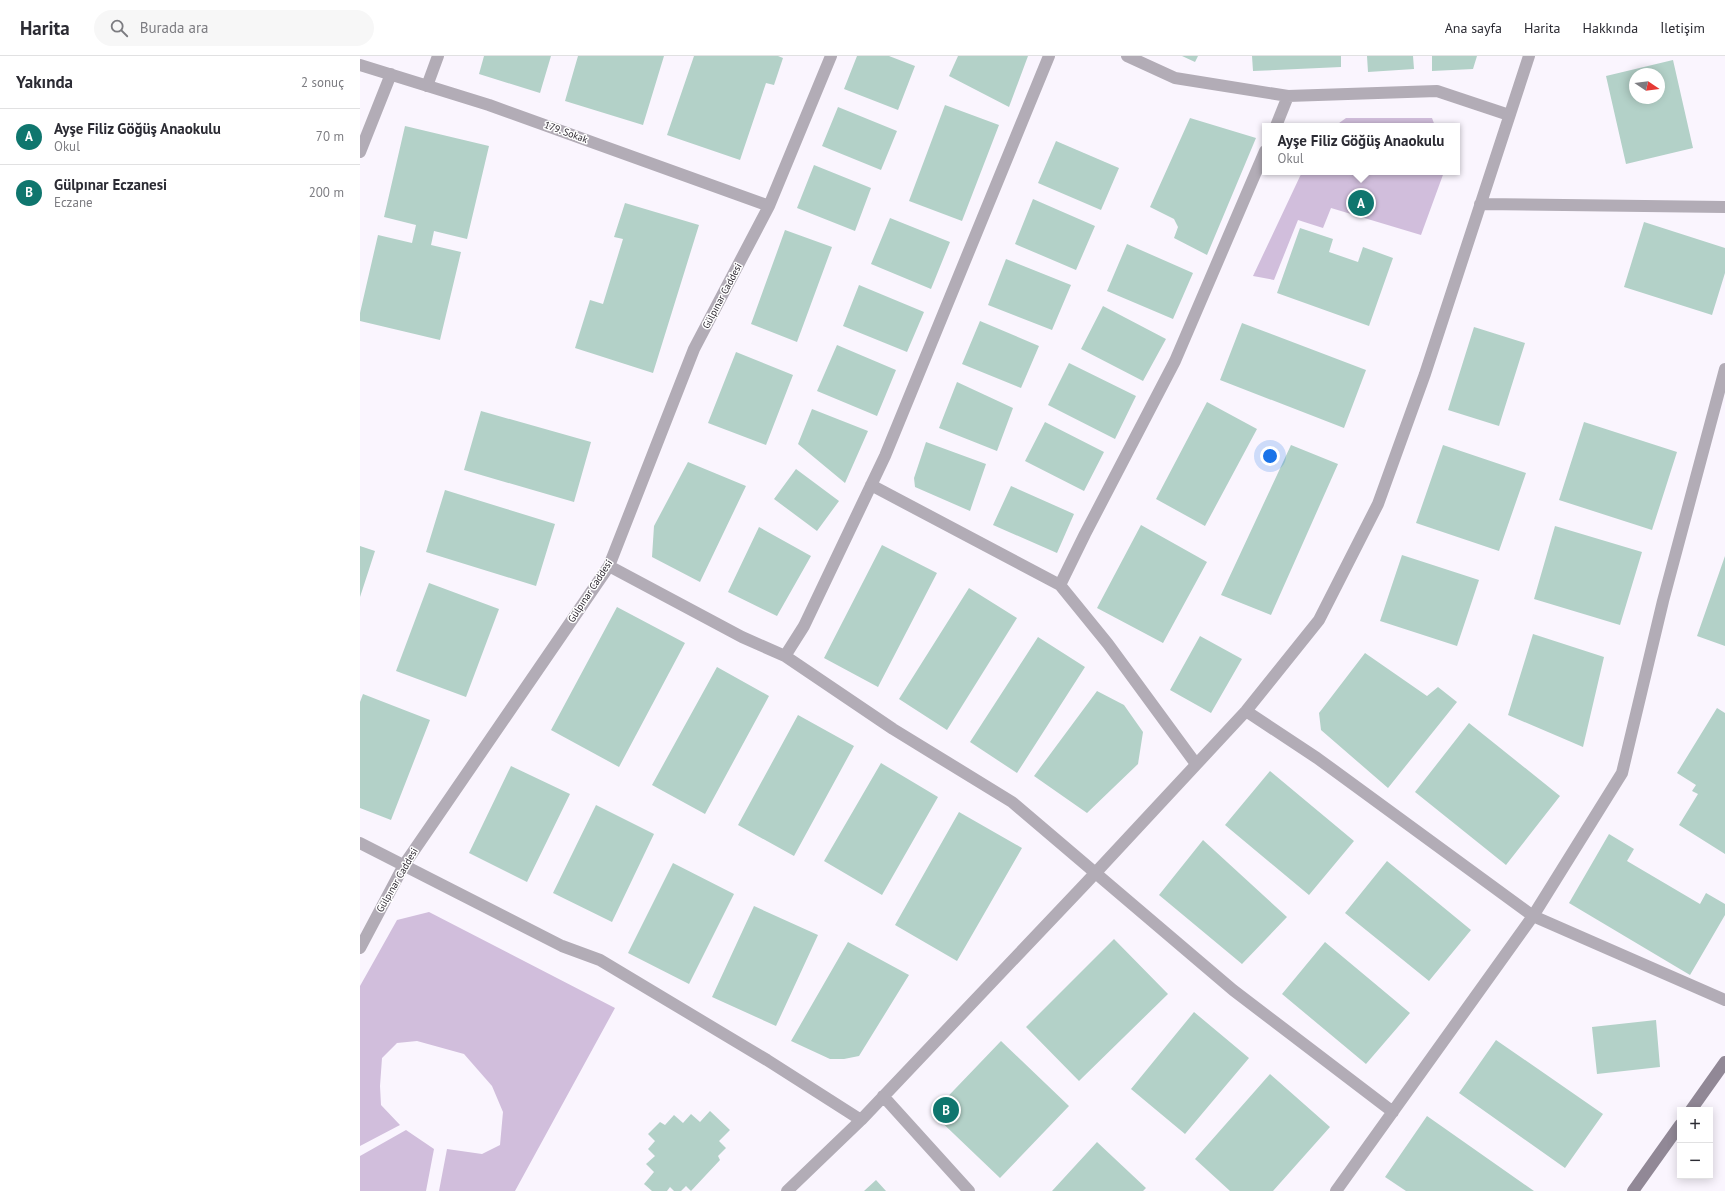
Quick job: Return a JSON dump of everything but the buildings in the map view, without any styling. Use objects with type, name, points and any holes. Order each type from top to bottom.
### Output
[{"type":"street","points":[[427,86],[438,56]]},
{"type":"street","name":"Gülpınar Caddesi","points":[[360,948],[404,865],[609,566],[694,349],[769,206],[831,56]]},
{"type":"street","points":[[785,656],[804,626],[885,456],[1049,56]]},
{"type":"street","points":[[1126,56],[1175,78],[1288,96],[1437,91],[1509,115]]},
{"type":"street","points":[[787,1191],[861,1120],[1096,872],[1246,711],[1319,620],[1378,504],[1425,374],[1529,56]]},
{"type":"street","name":"179. Sokak","points":[[360,65],[489,105],[769,206]]},
{"type":"street","points":[[360,152],[391,74]]},
{"type":"street","points":[[1277,123],[1288,96]]},
{"type":"street","points":[[1060,585],[1174,361],[1262,158]]},
{"type":"street","points":[[1480,204],[1725,207]]},
{"type":"street","points":[[1336,1191],[1533,916],[1622,773],[1663,601],[1725,369]]},
{"type":"street","points":[[871,485],[1060,585],[1108,644],[1196,764]]},
{"type":"street","points":[[609,566],[742,637],[785,656],[893,729],[1012,802],[1233,990],[1393,1112]]},
{"type":"street","points":[[1246,711],[1317,758],[1533,916],[1725,1000]]},
{"type":"street","points":[[360,843],[562,946],[600,960],[767,1060],[861,1120]]},
{"type":"street","points":[[1693,1107],[1725,1062]]},
{"type":"street","points":[[883,1096],[968,1191]]},
{"type":"street","points":[[1633,1191],[1677,1129]]},
{"type":"shaded area","points":[[1346,118],[1432,118],[1434,123],[1339,123]]},
{"type":"shaded area","points":[[1301,175],[1443,175],[1421,235],[1331,208],[1323,228],[1298,220],[1274,280],[1253,276]]},
{"type":"shaded area","points":[[429,912],[615,1008],[515,1191],[439,1191],[447,1149],[482,1154],[500,1145],[503,1112],[492,1086],[464,1054],[417,1041],[397,1043],[382,1058],[380,1086],[381,1105],[400,1125],[360,1146],[360,986],[397,920]]},
{"type":"shaded area","points":[[406,1130],[434,1149],[426,1191],[360,1191],[360,1156]]},
{"type":"place","name":"Ayşe Filiz Göğüş Anaokulu","points":[[1361,203]]},
{"type":"place","name":"Gülpınar Eczanesi","points":[[946,1110]]}]
